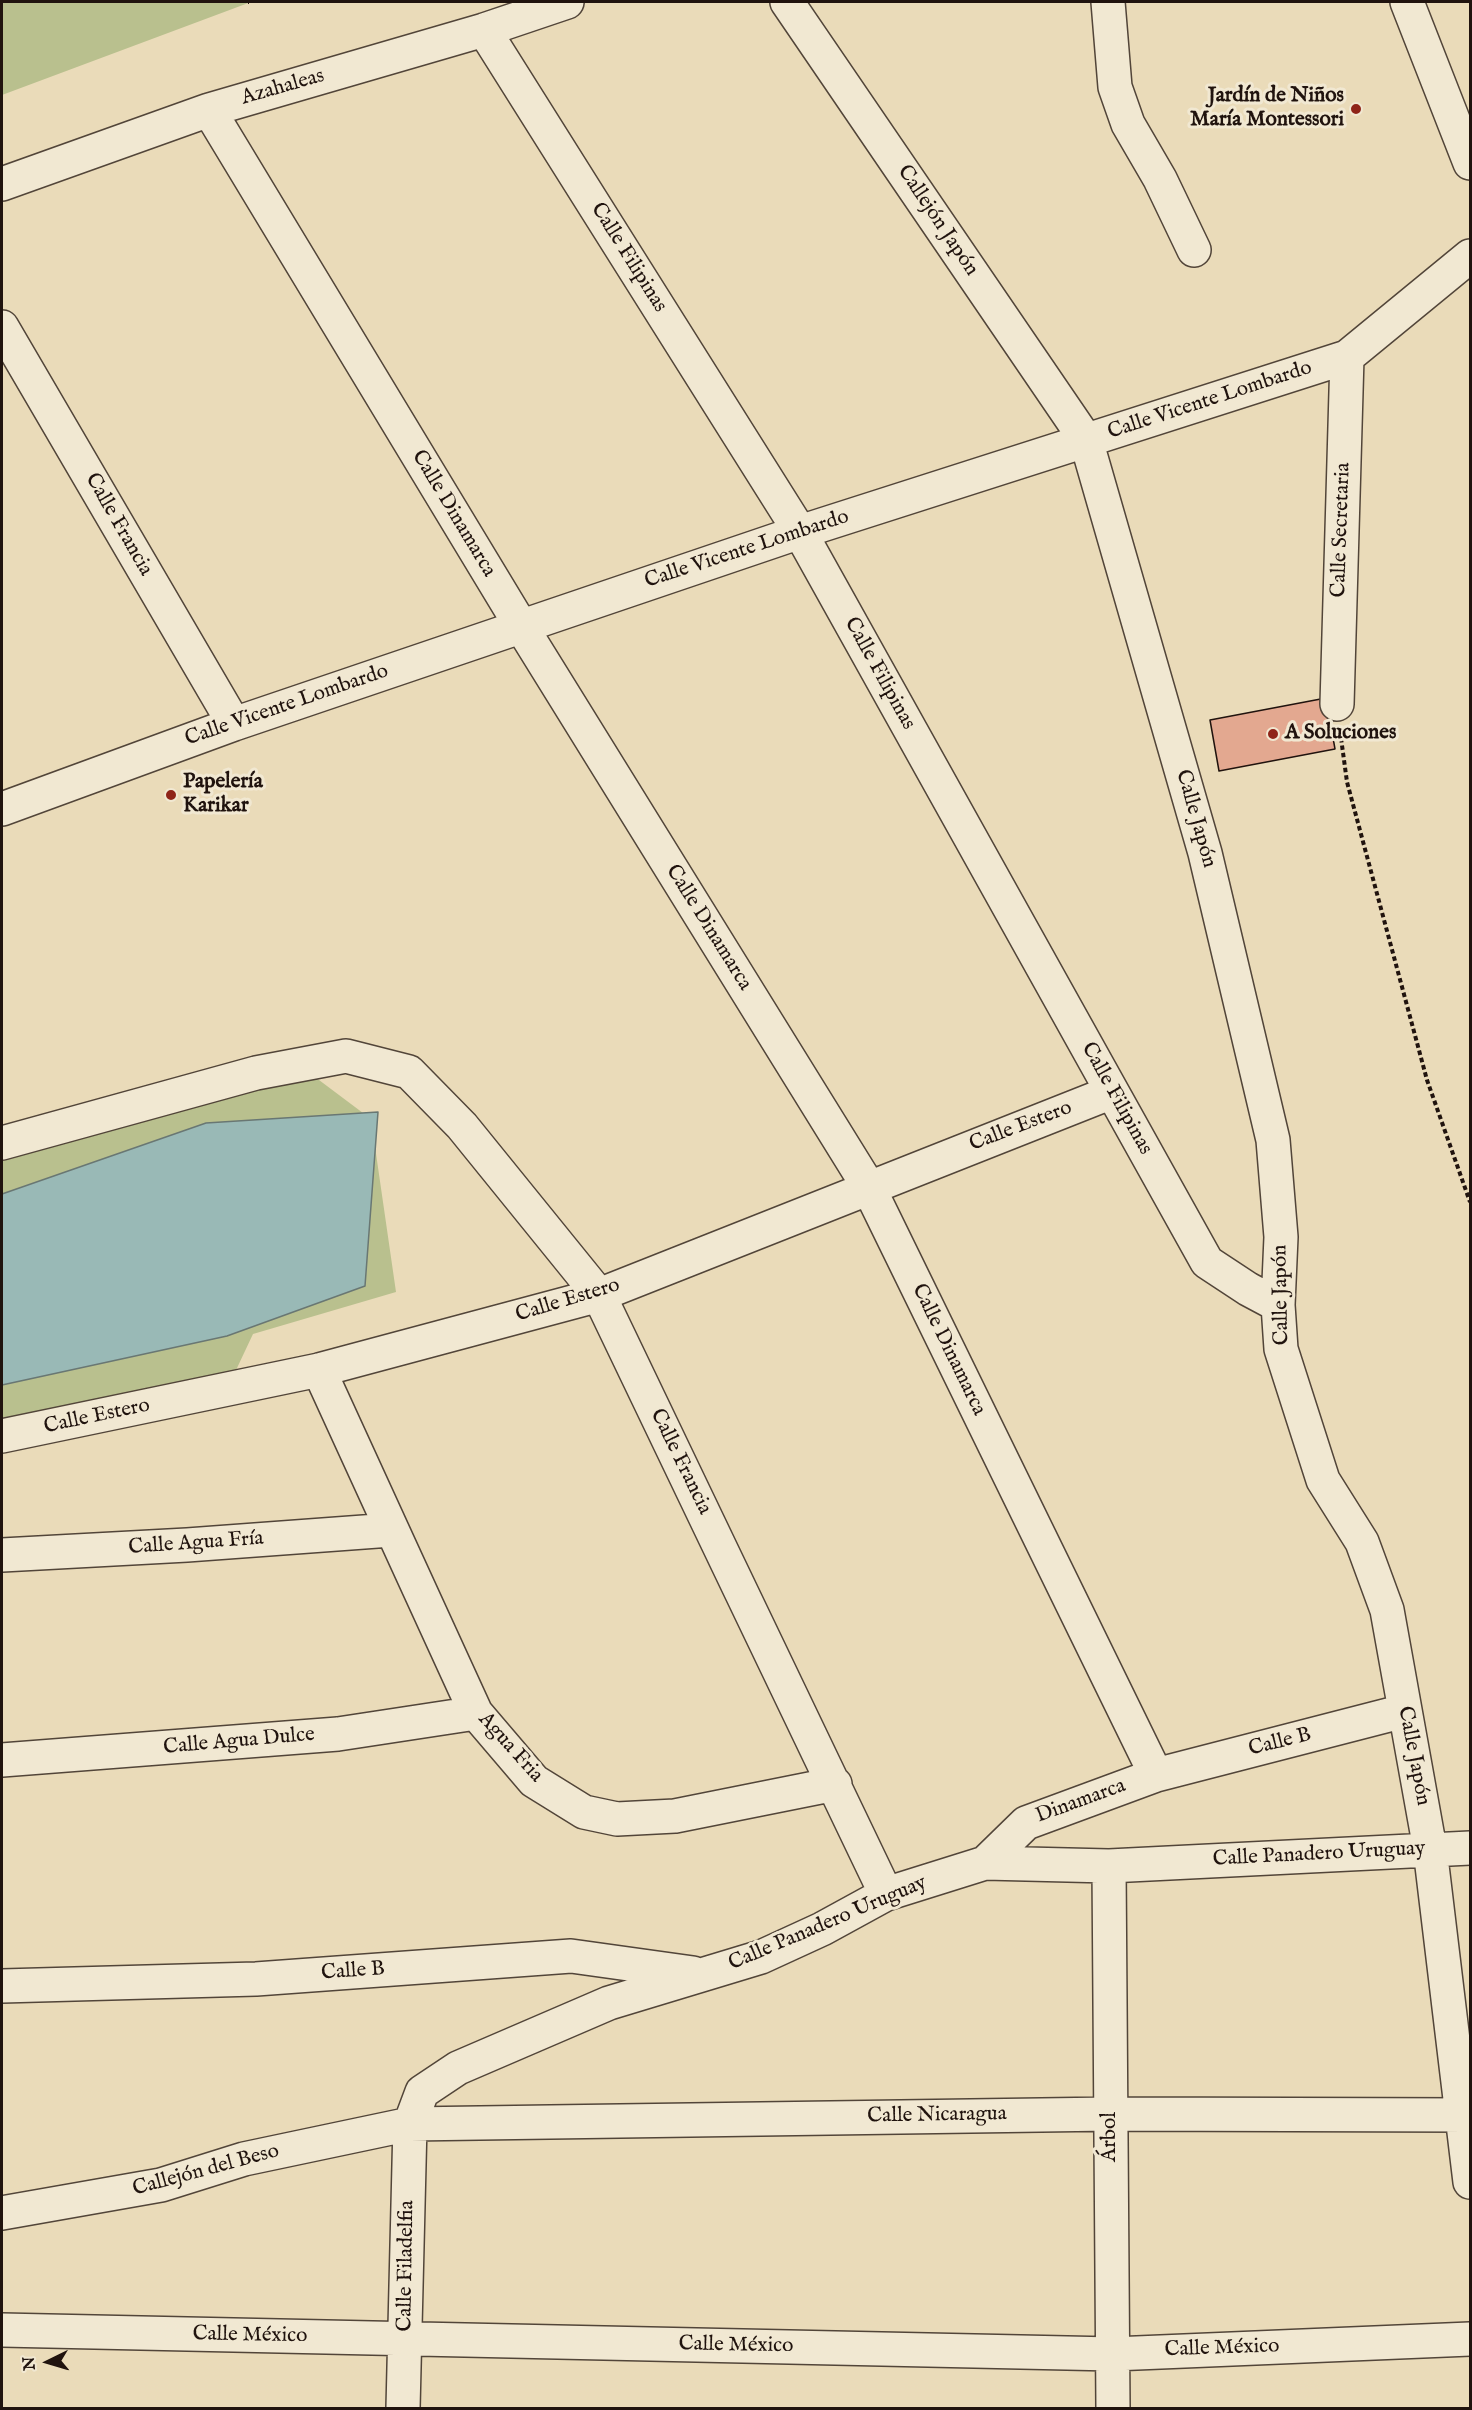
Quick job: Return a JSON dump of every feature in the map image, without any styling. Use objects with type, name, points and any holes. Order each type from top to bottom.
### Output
[{"type":"street","name":"Azahaleas","points":[[2,184],[209,110],[484,30],[567,2]]},
{"type":"street","name":"Callejón Japón","points":[[787,2],[1086,440]]},
{"type":"street","points":[[1108,2],[1115,87],[1124,115],[1160,179],[1194,249]]},
{"type":"street","points":[[1418,5],[1470,163]]},
{"type":"street","name":"Calle Filipinas","points":[[484,30],[800,532],[1207,1262],[1248,1289],[1278,1305]]},
{"type":"street","name":"Calle Dinamarca","points":[[209,110],[521,626],[868,1186],[1156,1775]]},
{"type":"street","name":"Calle Vicente Lombardo","points":[[2,809],[234,723],[800,532],[1347,357],[1470,256]]},
{"type":"street","name":"Calle Francia","points":[[2,327],[234,723]]},
{"type":"street","name":"Calle Secretaria","points":[[1336,704],[1347,357]]},
{"type":"street","name":"Calle Japón","points":[[1086,440],[1206,853],[1273,1140],[1281,1237],[1278,1305],[1281,1349],[1323,1480],[1362,1542],[1387,1610],[1430,1849],[1467,2115],[1470,2182]]},
{"type":"street","name":"Calle Francia","points":[[2,1143],[256,1073],[346,1056],[409,1072],[462,1126],[599,1295],[886,1894]]},
{"type":"street","name":"Calle Estero","points":[[2,1436],[319,1370],[599,1295],[868,1186],[1112,1092]]},
{"type":"street","name":"Agua Fria","points":[[319,1370],[476,1713],[534,1781],[584,1812],[617,1820],[675,1816],[835,1784]]},
{"type":"street","name":"Calle Agua Fría","points":[[2,1555],[187,1545],[391,1530]]},
{"type":"street","name":"Calle B","points":[[1156,1775],[1404,1711]]},
{"type":"street","name":"Calle Agua Dulce","points":[[2,1760],[338,1734],[476,1713]]},
{"type":"street","name":"Dinamarca","points":[[985,1863],[1026,1822],[1156,1775]]},
{"type":"street","name":"Calle Panadero Uruguay","points":[[410,2124],[422,2092],[458,2068],[609,2003],[761,1957],[822,1929],[886,1894],[985,1863],[1109,1866],[1470,1848]]},
{"type":"street","name":"Árbol","points":[[1109,1866],[1113,2409]]},
{"type":"street","name":"Calle B","points":[[2,1986],[256,1979],[571,1956],[704,1975]]},
{"type":"street","name":"Calle Nicaragua","points":[[410,2124],[1111,2114],[1467,2115]]},
{"type":"street","name":"Callejón del Beso","points":[[2,2213],[161,2186],[244,2159],[410,2124]]},
{"type":"street","name":"Calle Filadelfia","points":[[403,2409],[410,2124]]},
{"type":"street","name":"Calle México","points":[[2,2330],[1113,2354],[1470,2339]]},
{"type":"path","points":[[1336,704],[1347,782],[1374,887],[1427,1080],[1470,1202]]},
{"type":"green space","points":[[2,2],[251,2],[2,95]]},
{"type":"green space","points":[[267,1074],[315,1077],[371,1119],[396,1292],[253,1334],[229,1385],[2,1428],[2,1149]]},
{"type":"water","points":[[378,1112],[365,1286],[227,1336],[2,1385],[2,1194],[206,1123]]},
{"type":"building","name":"A Soluciones","points":[[1326,698],[1335,749],[1219,771],[1210,720]]},
{"type":"place","name":"Jardín de Niños María Montessori","points":[[1356,109]]},
{"type":"place","name":"A Soluciones","points":[[1273,734]]},
{"type":"place","name":"Papelería Karikar","points":[[171,795]]}]
